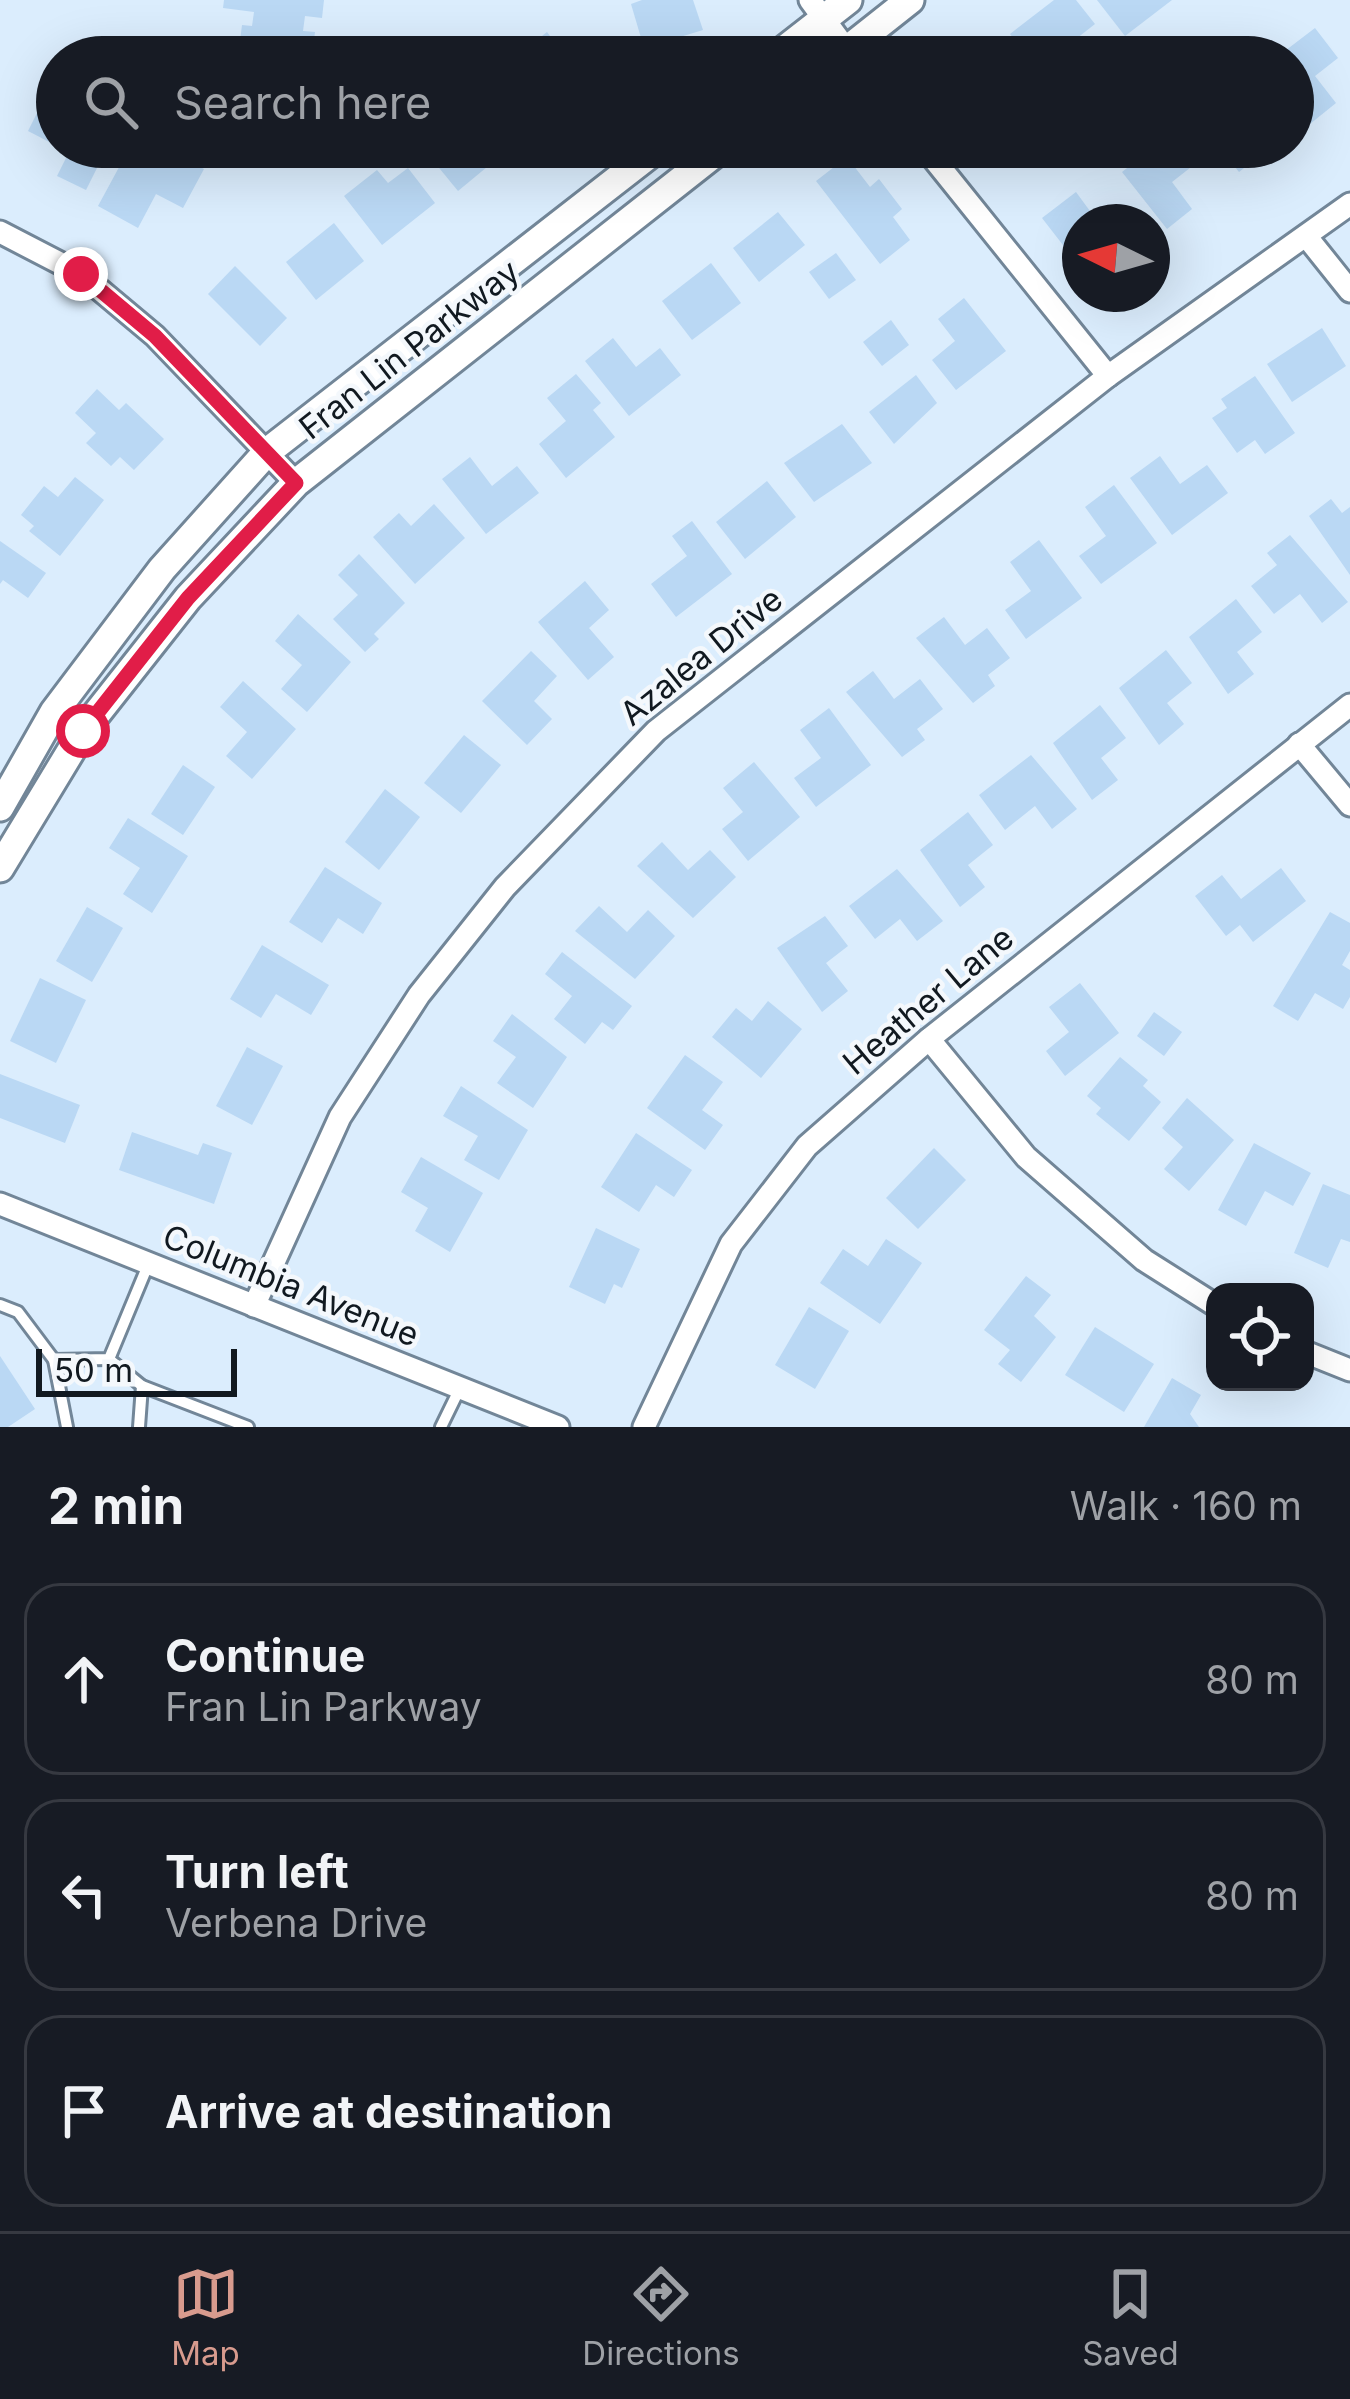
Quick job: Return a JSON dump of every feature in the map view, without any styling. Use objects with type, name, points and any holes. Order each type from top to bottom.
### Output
[{"type":"street","points":[[793,36],[817,9],[848,0]]},
{"type":"street","points":[[868,36],[910,0]]},
{"type":"street","points":[[817,9],[834,36]]},
{"type":"street","name":"Fran Lin Parkway","points":[[0,807],[68,694],[162,568],[267,452],[632,168]]},
{"type":"street","name":"Fran Lin Parkway","points":[[0,868],[83,731],[188,598],[296,483],[696,168]]},
{"type":"street","points":[[941,168],[1108,376]]},
{"type":"street","name":"Azalea Drive","points":[[254,1306],[340,1117],[419,995],[505,887],[656,731],[1108,376],[1350,204]]},
{"type":"street","points":[[0,232],[81,274],[155,336],[296,483]]},
{"type":"street","points":[[1306,236],[1350,291]]},
{"type":"street","name":"Heather Lane","points":[[644,1427],[731,1244],[806,1147],[928,1039],[1350,705]]},
{"type":"street","points":[[1299,744],[1350,805]]},
{"type":"street","points":[[928,1039],[1026,1156],[1144,1260],[1206,1299]]},
{"type":"street","name":"Columbia Avenue","points":[[0,1204],[558,1427]]},
{"type":"street","points":[[1314,1356],[1350,1370]]},
{"type":"lane","points":[[109,1359],[148,1264]]},
{"type":"lane","points":[[0,1304],[17,1312],[54,1360],[67,1427]]},
{"type":"lane","points":[[54,1360],[109,1359],[142,1385],[248,1427]]},
{"type":"lane","points":[[140,1427],[142,1385]]},
{"type":"lane","points":[[441,1427],[460,1388]]},
{"type":"building","points":[[224,0],[324,0],[322,18],[305,16],[303,31],[315,32],[315,36],[241,36],[242,25],[252,26],[254,12],[223,8]]},
{"type":"building","points":[[693,0],[703,30],[683,36],[640,36],[631,4]]},
{"type":"building","points":[[1054,0],[1076,0],[1095,24],[1080,36],[1010,34]]},
{"type":"building","points":[[1097,0],[1172,0],[1125,36]]},
{"type":"building","points":[[1315,28],[1338,58],[1315,76],[1336,103],[1314,121],[1314,36],[1305,36]]},
{"type":"building","points":[[61,168],[97,168],[86,190],[57,176]]},
{"type":"building","points":[[119,168],[204,169],[183,208],[156,194],[138,228],[98,206]]},
{"type":"building","points":[[408,168],[435,203],[382,245],[344,196],[377,170],[388,183]]},
{"type":"building","points":[[439,168],[486,168],[458,191]]},
{"type":"building","points":[[833,168],[855,168],[870,187],[879,179],[902,209],[893,217],[910,240],[880,264],[816,181]]},
{"type":"building","points":[[1127,168],[1190,168],[1172,182],[1192,209],[1170,227],[1170,204],[1147,204],[1122,172]]},
{"type":"building","points":[[1076,192],[1085,204],[1062,204],[1062,244],[1042,218]]},
{"type":"building","points":[[778,212],[805,245],[759,282],[733,248]]},
{"type":"building","points":[[334,223],[364,261],[316,300],[286,262]]},
{"type":"building","points":[[836,253],[856,280],[829,299],[809,272]]},
{"type":"building","points":[[711,263],[741,303],[692,340],[662,301]]},
{"type":"building","points":[[235,266],[287,318],[260,346],[208,294]]},
{"type":"building","points":[[964,298],[1006,351],[956,390],[932,360],[955,341],[938,319]]},
{"type":"building","points":[[891,320],[909,345],[882,366],[863,342]]},
{"type":"building","points":[[1322,328],[1346,366],[1292,402],[1267,364]]},
{"type":"building","points":[[613,338],[636,367],[660,348],[681,375],[629,416],[585,361]]},
{"type":"building","points":[[576,374],[601,403],[593,410],[615,437],[566,478],[539,444],[566,421],[547,398]]},
{"type":"building","points":[[916,375],[937,403],[894,444],[869,412]]},
{"type":"building","points":[[1255,376],[1295,433],[1265,454],[1255,440],[1237,453],[1212,418],[1227,408],[1221,399]]},
{"type":"building","points":[[97,389],[119,410],[126,403],[164,439],[134,470],[120,457],[111,466],[86,443],[96,433],[75,413]]},
{"type":"building","points":[[842,424],[872,463],[814,502],[784,463]]},
{"type":"building","points":[[1160,456],[1180,484],[1207,465],[1228,493],[1172,535],[1130,478]]},
{"type":"building","points":[[470,457],[492,486],[517,466],[539,493],[486,534],[442,479]]},
{"type":"building","points":[[75,477],[104,500],[60,556],[29,531],[34,526],[21,515],[44,486],[58,497]]},
{"type":"building","points":[[767,481],[796,517],[745,559],[716,522]]},
{"type":"building","points":[[1114,485],[1157,543],[1101,584],[1079,556],[1106,536],[1085,507]]},
{"type":"building","points":[[1331,499],[1342,513],[1350,507],[1350,575],[1309,516]]},
{"type":"building","points":[[434,504],[465,538],[415,584],[373,537],[399,513],[411,526]]},
{"type":"building","points":[[692,521],[732,574],[676,617],[651,584],[687,556],[672,536]]},
{"type":"building","points":[[1290,535],[1348,602],[1322,623],[1300,594],[1274,614],[1251,586],[1277,565],[1267,553]]},
{"type":"building","points":[[1039,540],[1082,598],[1026,639],[1005,610],[1031,591],[1010,562]]},
{"type":"building","points":[[0,541],[46,573],[28,598],[3,580],[0,584]]},
{"type":"building","points":[[359,554],[405,603],[374,634],[379,639],[365,652],[333,619],[358,595],[338,575]]},
{"type":"building","points":[[585,581],[609,610],[589,628],[614,657],[588,680],[538,622]]},
{"type":"building","points":[[1236,599],[1262,632],[1237,652],[1254,674],[1228,694],[1189,637]]},
{"type":"building","points":[[298,614],[351,662],[307,712],[281,689],[302,665],[275,641]]},
{"type":"building","points":[[944,617],[965,645],[987,628],[1010,658],[988,675],[995,686],[973,703],[916,638]]},
{"type":"building","points":[[1166,650],[1192,683],[1167,703],[1184,724],[1159,745],[1119,688]]},
{"type":"building","points":[[531,651],[557,676],[534,701],[552,719],[527,745],[482,701]]},
{"type":"building","points":[[873,671],[894,699],[920,679],[943,709],[917,729],[925,740],[902,757],[846,692]]},
{"type":"building","points":[[243,681],[296,729],[252,779],[226,756],[247,732],[220,707]]},
{"type":"building","points":[[1100,705],[1126,738],[1101,758],[1118,780],[1092,800],[1053,743]]},
{"type":"building","points":[[829,708],[871,765],[816,807],[794,778],[821,758],[800,730]]},
{"type":"building","points":[[464,735],[501,765],[461,813],[424,783]]},
{"type":"building","points":[[1031,755],[1077,809],[1052,829],[1035,806],[1005,830],[979,795]]},
{"type":"building","points":[[754,762],[800,817],[748,861],[722,829],[743,812],[723,788]]},
{"type":"building","points":[[183,765],[215,787],[183,835],[151,814]]},
{"type":"building","points":[[385,789],[420,817],[379,870],[345,842]]},
{"type":"building","points":[[968,812],[993,845],[968,865],[985,887],[960,907],[920,850]]},
{"type":"building","points":[[128,818],[188,856],[152,913],[123,894],[140,868],[109,848]]},
{"type":"building","points":[[662,842],[688,870],[710,850],[736,877],[693,918],[637,866]]},
{"type":"building","points":[[325,867],[382,903],[363,934],[338,918],[322,943],[289,922]]},
{"type":"building","points":[[1281,868],[1306,901],[1253,942],[1240,925],[1226,936],[1195,896],[1222,875],[1241,899]]},
{"type":"building","points":[[897,869],[943,921],[917,941],[900,919],[875,939],[849,906]]},
{"type":"building","points":[[599,906],[627,932],[648,910],[675,936],[635,979],[575,931]]},
{"type":"building","points":[[87,907],[123,928],[92,982],[56,961]]},
{"type":"building","points":[[1330,912],[1350,923],[1350,951],[1342,965],[1350,970],[1350,997],[1343,1009],[1315,993],[1298,1021],[1273,1006]]},
{"type":"building","points":[[825,916],[848,946],[826,963],[848,991],[822,1012],[777,948]]},
{"type":"building","points":[[262,945],[329,985],[311,1015],[276,994],[261,1018],[230,999]]},
{"type":"building","points":[[562,952],[632,1006],[613,1030],[602,1022],[585,1044],[554,1019],[572,996],[545,974]]},
{"type":"building","points":[[40,978],[86,1000],[56,1063],[10,1041]]},
{"type":"building","points":[[1080,983],[1119,1033],[1065,1076],[1046,1051],[1069,1032],[1049,1007]]},
{"type":"building","points":[[768,1001],[802,1029],[761,1078],[712,1037],[736,1008],[752,1021]]},
{"type":"building","points":[[1154,1012],[1182,1032],[1164,1056],[1137,1036]]},
{"type":"building","points":[[512,1014],[567,1057],[533,1108],[497,1083],[516,1057],[493,1041]]},
{"type":"building","points":[[247,1047],[283,1066],[252,1125],[216,1106]]},
{"type":"building","points":[[685,1055],[723,1082],[702,1110],[723,1125],[705,1150],[647,1108]]},
{"type":"building","points":[[1120,1057],[1148,1080],[1143,1086],[1161,1102],[1129,1141],[1096,1114],[1101,1108],[1087,1096]]},
{"type":"building","points":[[0,1074],[80,1105],[65,1143],[0,1118]]},
{"type":"building","points":[[461,1086],[528,1130],[499,1180],[464,1160],[478,1136],[443,1116]]},
{"type":"building","points":[[1187,1098],[1234,1140],[1189,1191],[1164,1169],[1183,1147],[1162,1128]]},
{"type":"building","points":[[132,1132],[198,1155],[203,1143],[232,1153],[214,1204],[119,1170]]},
{"type":"building","points":[[636,1133],[692,1170],[674,1197],[656,1185],[639,1212],[601,1187]]},
{"type":"building","points":[[1254,1143],[1311,1173],[1293,1206],[1265,1191],[1246,1226],[1218,1210]]},
{"type":"building","points":[[934,1148],[966,1180],[918,1229],[886,1198]]},
{"type":"building","points":[[421,1157],[483,1193],[450,1252],[415,1231],[428,1208],[401,1192]]},
{"type":"building","points":[[1323,1184],[1350,1195],[1350,1242],[1341,1239],[1328,1268],[1294,1253]]},
{"type":"building","points":[[596,1228],[640,1249],[622,1288],[614,1284],[605,1304],[569,1287]]},
{"type":"building","points":[[886,1239],[922,1263],[880,1324],[820,1283],[843,1249],[868,1266]]},
{"type":"building","points":[[1026,1276],[1051,1295],[1034,1316],[1056,1337],[1021,1382],[998,1364],[1010,1350],[984,1330]]},
{"type":"building","points":[[809,1307],[849,1331],[815,1389],[775,1365]]},
{"type":"building","points":[[1095,1327],[1154,1364],[1124,1412],[1065,1375]]},
{"type":"building","points":[[0,1356],[35,1409],[8,1427],[0,1427]]},
{"type":"building","points":[[1172,1378],[1201,1395],[1190,1414],[1199,1427],[1144,1427]]},
{"type":"route","points":[[81,274],[155,336],[296,483],[188,598],[83,731]]}]
